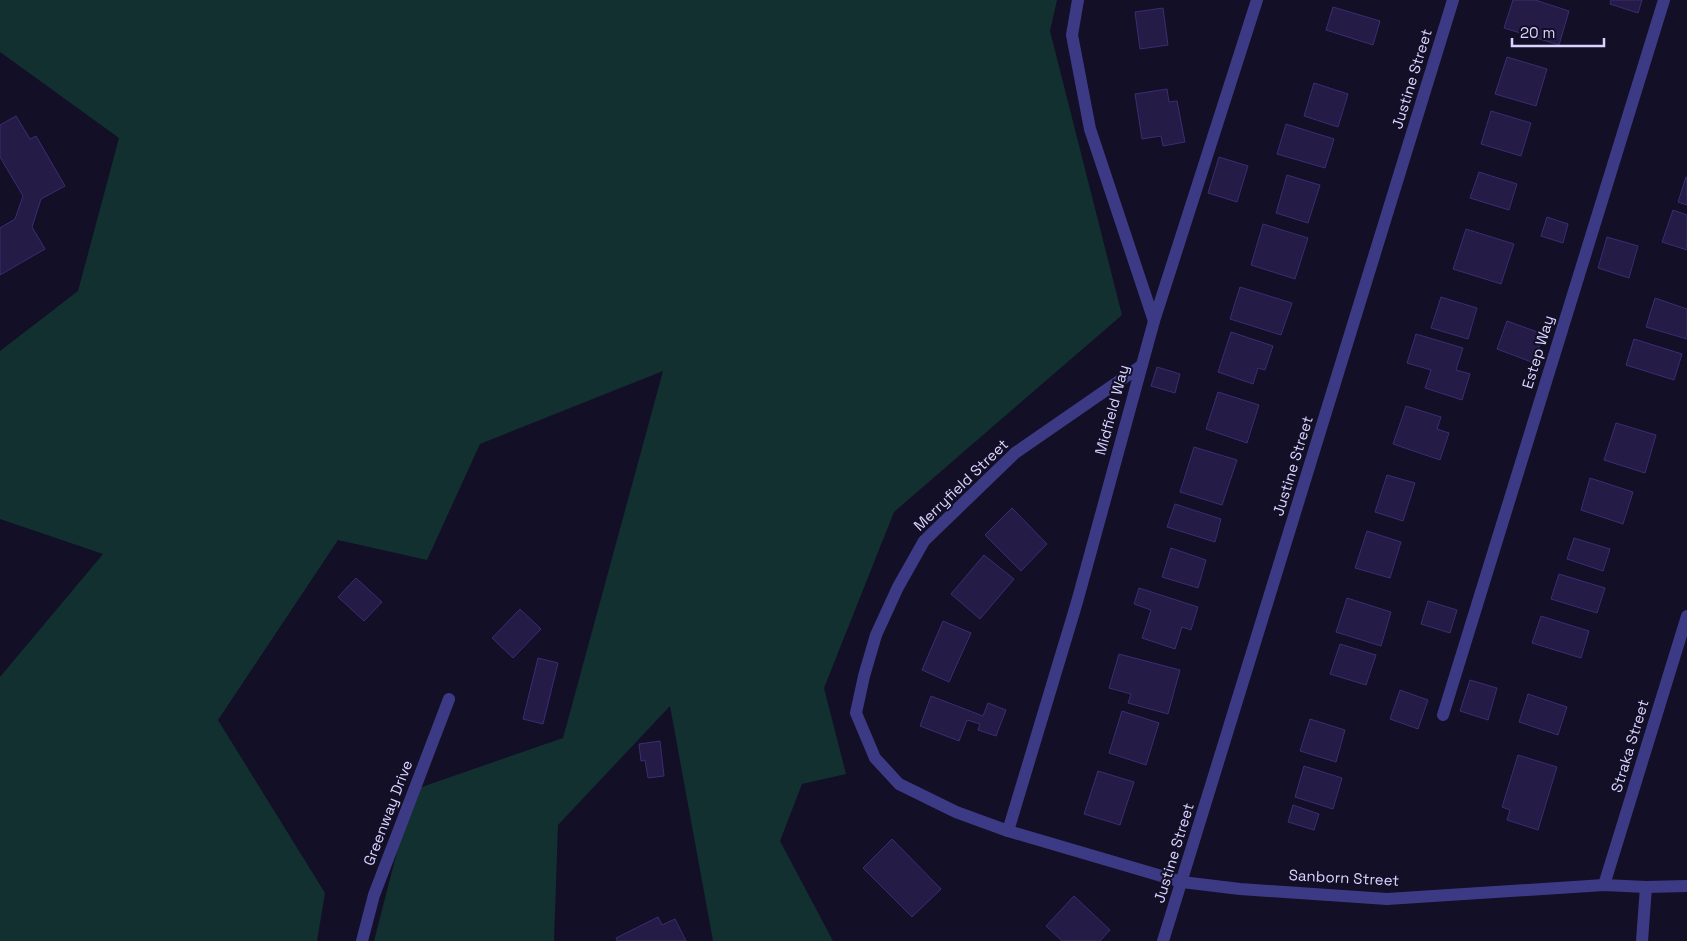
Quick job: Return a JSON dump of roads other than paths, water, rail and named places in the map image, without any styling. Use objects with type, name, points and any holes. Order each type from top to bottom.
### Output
[{"type":"street","points":[[1078,0],[1072,35],[1090,129],[1154,321]]},
{"type":"street","name":"Midfield Way","points":[[1008,831],[1077,602],[1154,321],[1257,0]]},
{"type":"street","name":"Justine Street","points":[[1164,941],[1453,0]]},
{"type":"street","name":"Estep Way","points":[[1443,715],[1664,0]]},
{"type":"street","name":"Merryfield Street","points":[[1008,831],[956,812],[898,784],[875,758],[856,713],[864,676],[876,635],[898,587],[924,541],[1015,453],[1141,366]]},
{"type":"street","name":"Straka Street","points":[[1604,885],[1687,616]]},
{"type":"street","name":"Greenway Drive","points":[[362,941],[374,895],[450,699]]},
{"type":"street","name":"Sanborn Street","points":[[1008,831],[1182,882],[1240,889],[1387,898],[1604,885],[1687,886]]},
{"type":"street","points":[[1642,941],[1646,887]]}]
